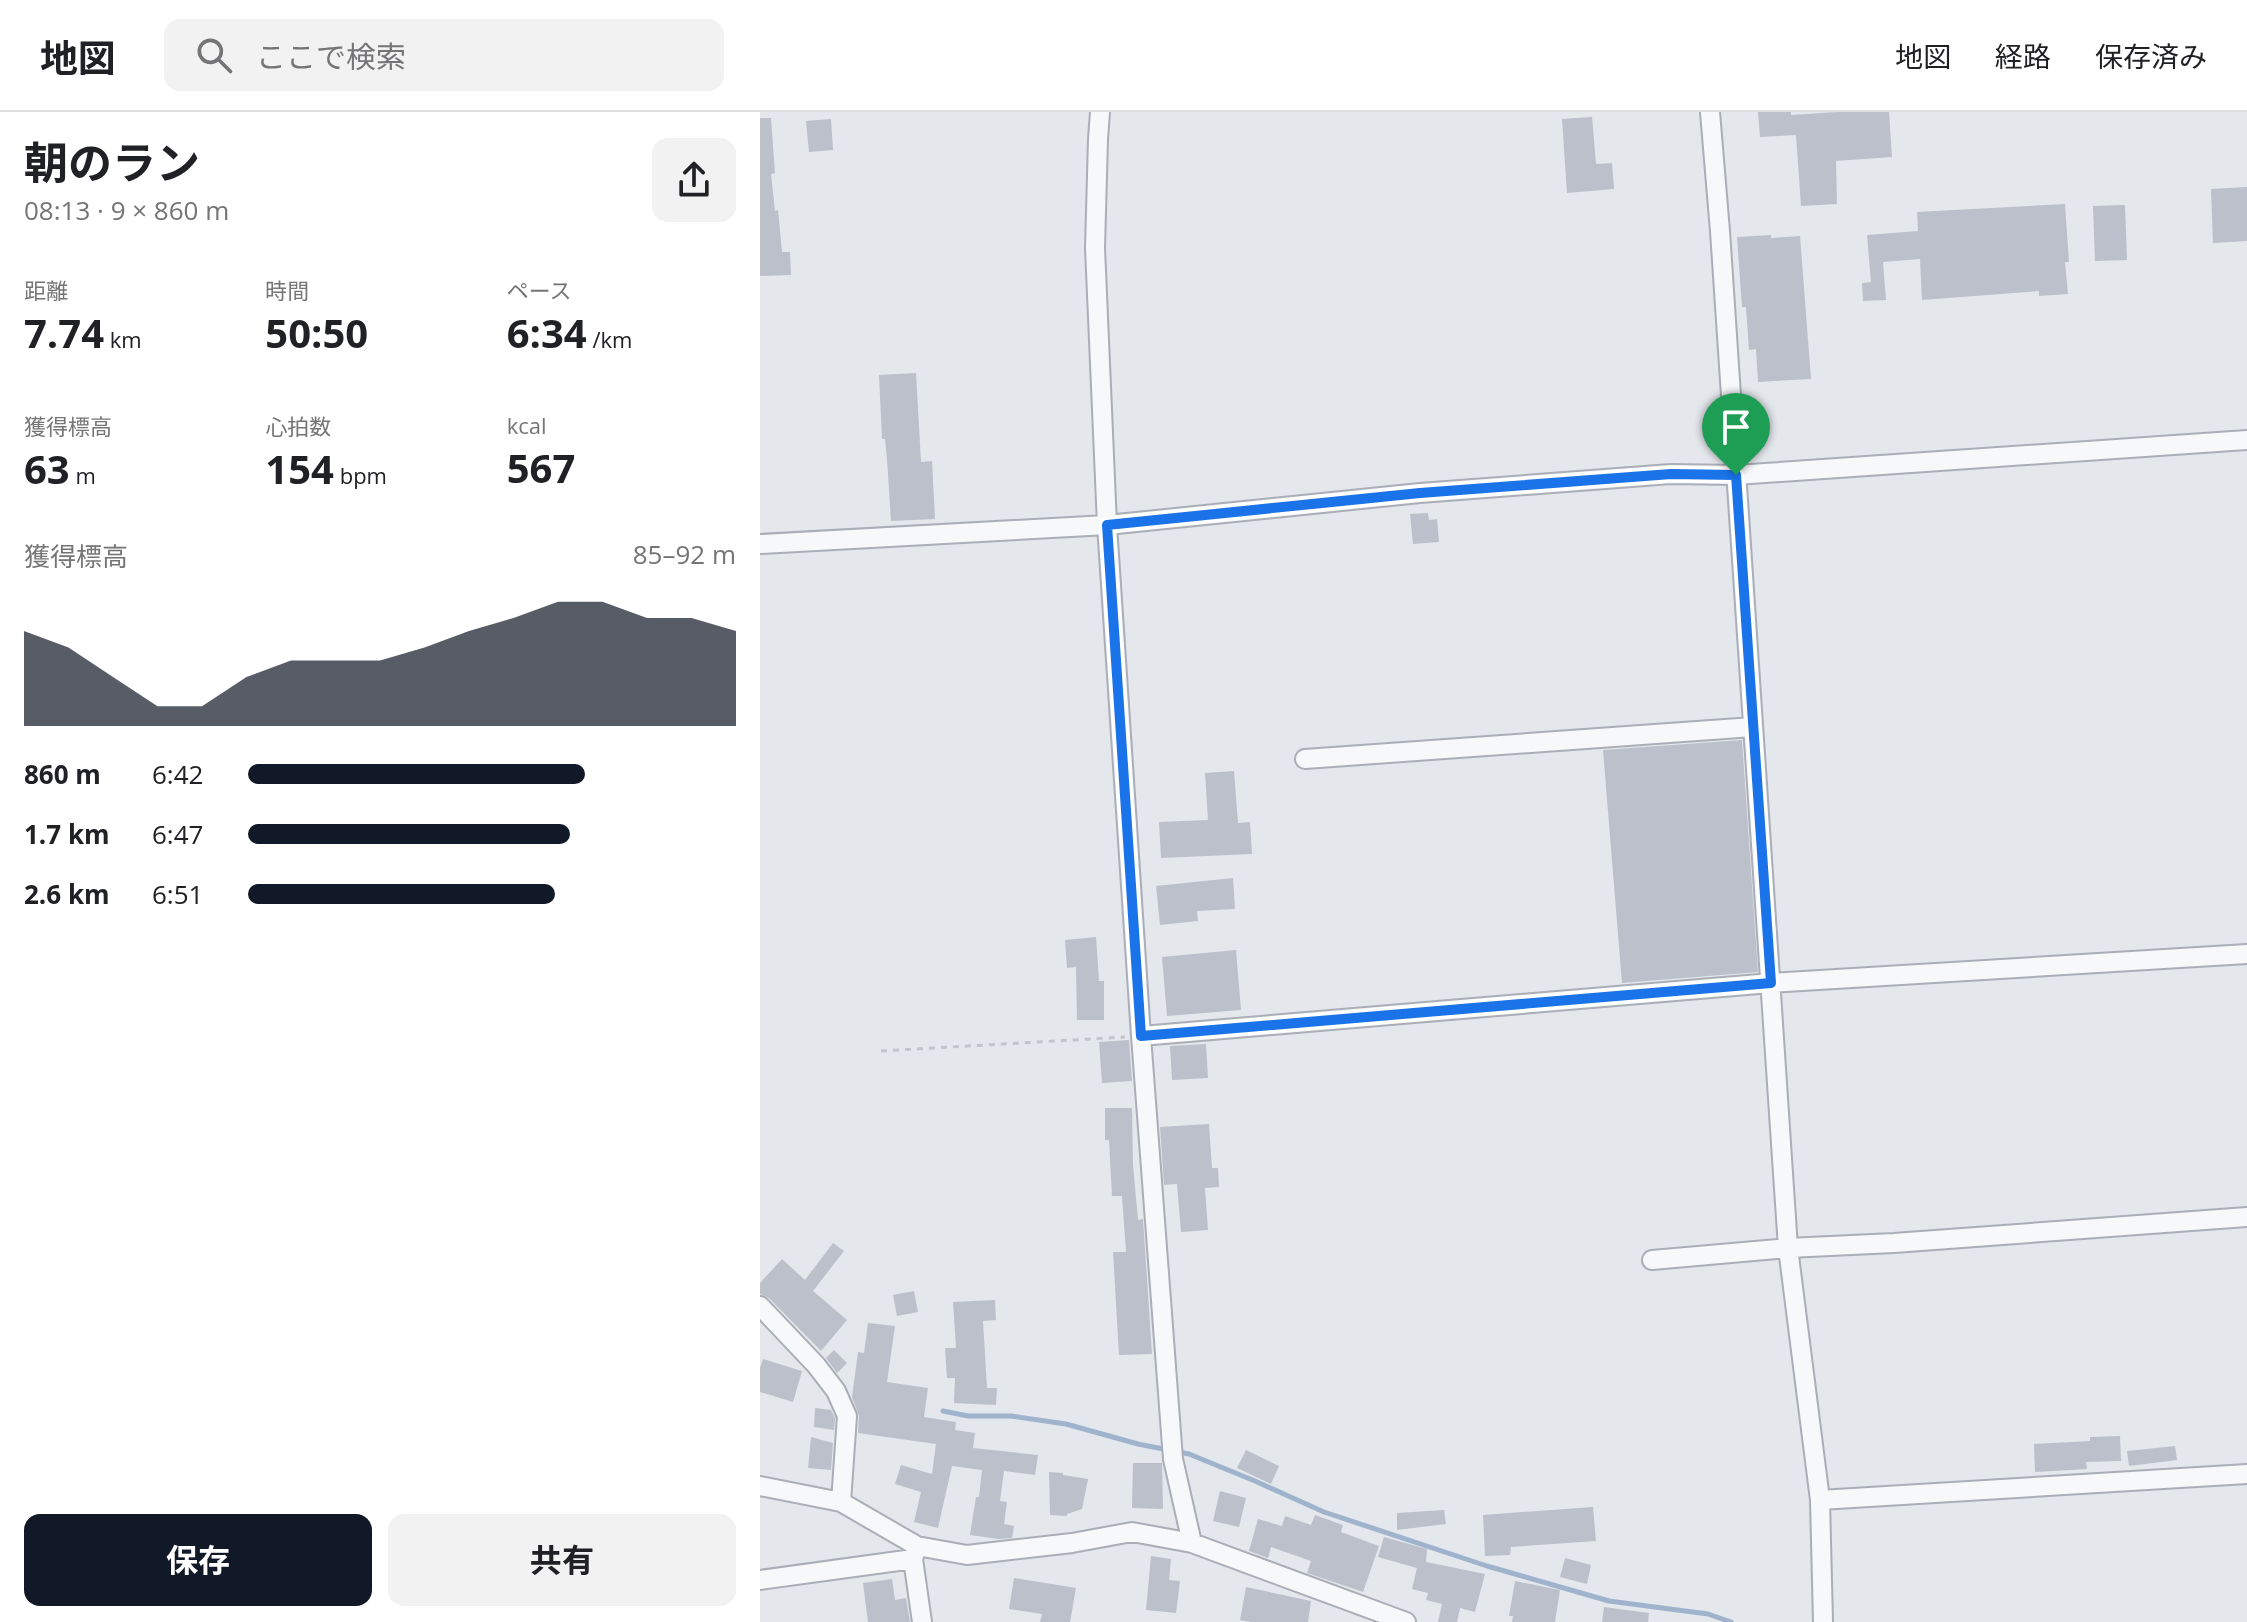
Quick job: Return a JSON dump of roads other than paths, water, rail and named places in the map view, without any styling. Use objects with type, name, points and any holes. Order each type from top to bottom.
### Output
[{"type":"street","points":[[1100,112],[1095,248],[1107,525],[1172,1451],[1192,1543]]},
{"type":"street","points":[[1710,112],[1788,1248],[1820,1500],[1823,1622]]},
{"type":"street","points":[[760,544],[1107,525],[1420,493],[1671,474],[1736,475],[2247,440]]},
{"type":"street","points":[[1305,759],[1753,727]]},
{"type":"street","points":[[1141,1036],[1771,983],[2247,954]]},
{"type":"street","points":[[1652,1260],[2247,1217]]},
{"type":"street","points":[[760,1306],[816,1365],[836,1391],[847,1416],[841,1502]]},
{"type":"street","points":[[1820,1500],[2247,1474]]},
{"type":"street","points":[[760,1486],[841,1502],[915,1552]]},
{"type":"street","points":[[760,1580],[915,1552],[967,1555],[1072,1543],[1132,1532],[1192,1543],[1406,1622]]},
{"type":"street","points":[[915,1552],[922,1622]]},
{"type":"waterway","points":[[943,1411],[1066,1424],[1189,1454],[1324,1512],[1487,1566],[1609,1601],[1708,1614],[1731,1622]]}]
